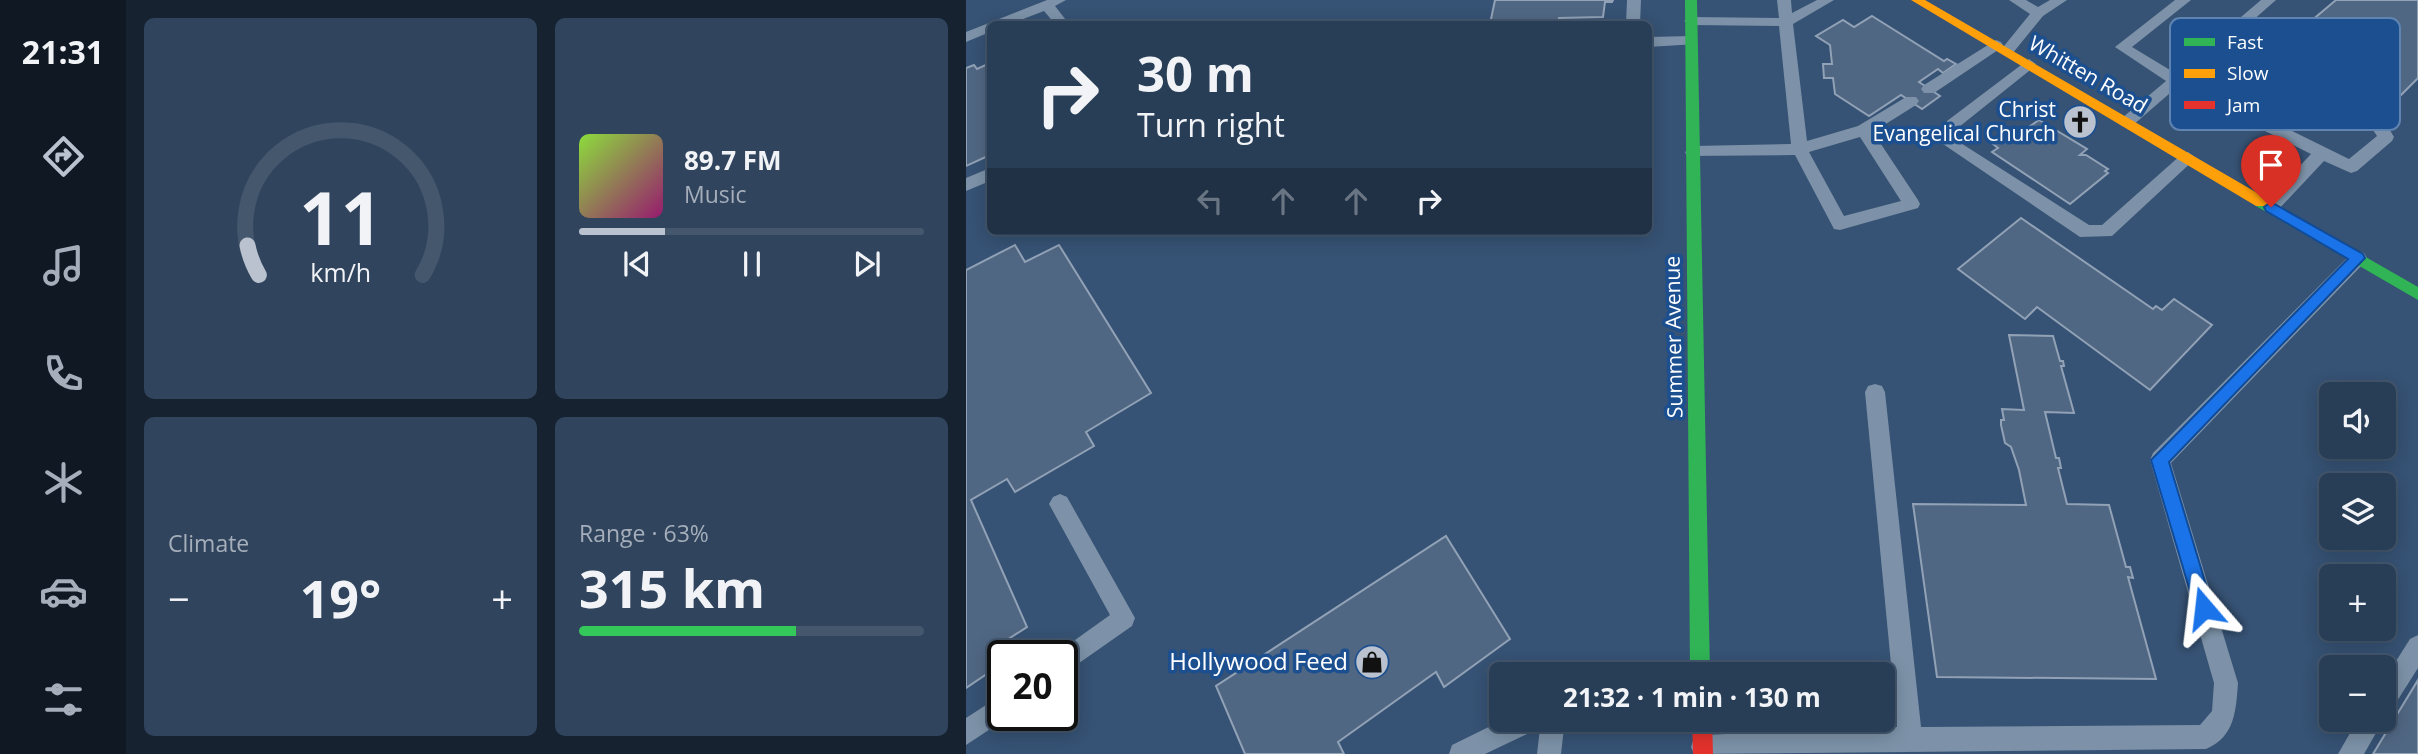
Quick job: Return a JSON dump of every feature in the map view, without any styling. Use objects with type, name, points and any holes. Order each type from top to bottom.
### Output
[{"type":"main road","name":"Summer Avenue","points":[[1691,0],[1700,662]]},
{"type":"main road","name":"Whitten Road","points":[[1917,0],[2418,294]]},
{"type":"main road","points":[[1702,732],[1703,750]]},
{"type":"lane","points":[[1633,21],[1634,0]]},
{"type":"lane","points":[[1784,0],[1800,149],[1840,224],[1912,204],[1864,130]]},
{"type":"lane","points":[[1691,21],[1786,22],[1827,0]]},
{"type":"lane","points":[[2015,0],[2038,13]]},
{"type":"lane","points":[[1929,89],[2001,48],[2038,13],[2060,0]]},
{"type":"lane","points":[[2170,77],[2122,47],[2183,0]]},
{"type":"lane","points":[[2248,18],[2269,0]]},
{"type":"lane","points":[[1003,21],[1028,5],[1053,2],[1061,21]]},
{"type":"lane","points":[[966,37],[987,28]]},
{"type":"lane","points":[[1652,42],[1692,41]]},
{"type":"lane","points":[[2029,64],[1952,125],[1948,142],[2086,232],[2106,231],[2188,158]]},
{"type":"lane","points":[[2127,122],[2170,84]]},
{"type":"lane","points":[[1693,152],[1800,149],[1864,130],[1911,101]]},
{"type":"lane","points":[[2276,130],[2351,167],[2386,137],[2382,130]]},
{"type":"lane","points":[[2271,207],[2322,153]]},
{"type":"lane","points":[[966,185],[987,175]]},
{"type":"lane","points":[[1703,750],[1910,739],[2206,737],[2224,716],[2226,683],[2160,460],[2358,258]]},
{"type":"lane","points":[[1875,392],[1910,739]]},
{"type":"lane","points":[[1060,504],[1124,618],[1078,651]]},
{"type":"lane","points":[[2396,682],[2418,647]]},
{"type":"lane","points":[[966,733],[987,718]]},
{"type":"lane","points":[[1461,754],[1504,732]]},
{"type":"lane","points":[[1549,754],[1552,732]]},
{"type":"lane","points":[[2350,754],[2364,732]]},
{"type":"building","points":[[1495,0],[1613,0],[1605,2],[1603,17],[1559,18],[1558,21],[1491,21]]},
{"type":"building","points":[[2336,0],[2418,0],[2418,78],[2400,96],[2400,18],[2315,18]]},
{"type":"building","points":[[1872,16],[1944,61],[1947,59],[1956,64],[1943,73],[1938,69],[1919,82],[1940,96],[1922,109],[1901,95],[1869,116],[1835,94],[1833,78],[1824,78],[1823,64],[1832,64],[1830,45],[1816,36],[1843,20],[1854,27]]},
{"type":"building","points":[[987,64],[987,156],[966,166],[966,68],[974,65],[977,69]]},
{"type":"building","points":[[2039,120],[2087,149],[2080,155],[2086,155],[2108,169],[2105,171],[2108,173],[2070,204],[1992,152],[1998,148],[1993,144],[2000,139],[2005,143]]},
{"type":"building","points":[[2021,218],[2153,309],[2156,306],[2162,310],[2174,299],[2212,325],[2150,390],[2037,307],[2025,319],[1958,269]]},
{"type":"building","points":[[1015,245],[1025,262],[1059,245],[1151,393],[1086,432],[1094,446],[1015,492],[1007,479],[971,500],[1027,627],[1007,640],[987,640],[987,674],[966,688],[966,270]]},
{"type":"building","points":[[2009,335],[2053,336],[2060,361],[2063,361],[2064,366],[2061,366],[2074,413],[2045,412],[2056,458],[2059,458],[2061,468],[2058,468],[2067,504],[2109,505],[2126,567],[2130,567],[2133,578],[2128,577],[2156,679],[1937,677],[1913,504],[2026,505],[2019,470],[2011,447],[2005,443],[2001,425],[2001,420],[2004,420],[2002,409],[2024,410]]},
{"type":"building","points":[[1446,536],[1510,639],[1444,687],[1436,672],[1338,742],[1344,754],[1245,754],[1216,686]]},
{"type":"building","points":[[2418,680],[2418,754],[2373,754],[2386,732],[2396,732],[2396,716]]},
{"type":"traffic: fast","points":[[1691,0],[1700,662]]},
{"type":"traffic: fast","points":[[2261,202],[2418,294]]},
{"type":"traffic: slow","points":[[1917,0],[2261,202]]},
{"type":"traffic: jam","points":[[1702,732],[1703,754]]},
{"type":"place","name":"Christ Evangelical Church","points":[[2080,122]]},
{"type":"place","name":"Hollywood Feed","points":[[1372,662]]},
{"type":"route","points":[[2204,608],[2160,460],[2358,258],[2271,207]]}]
